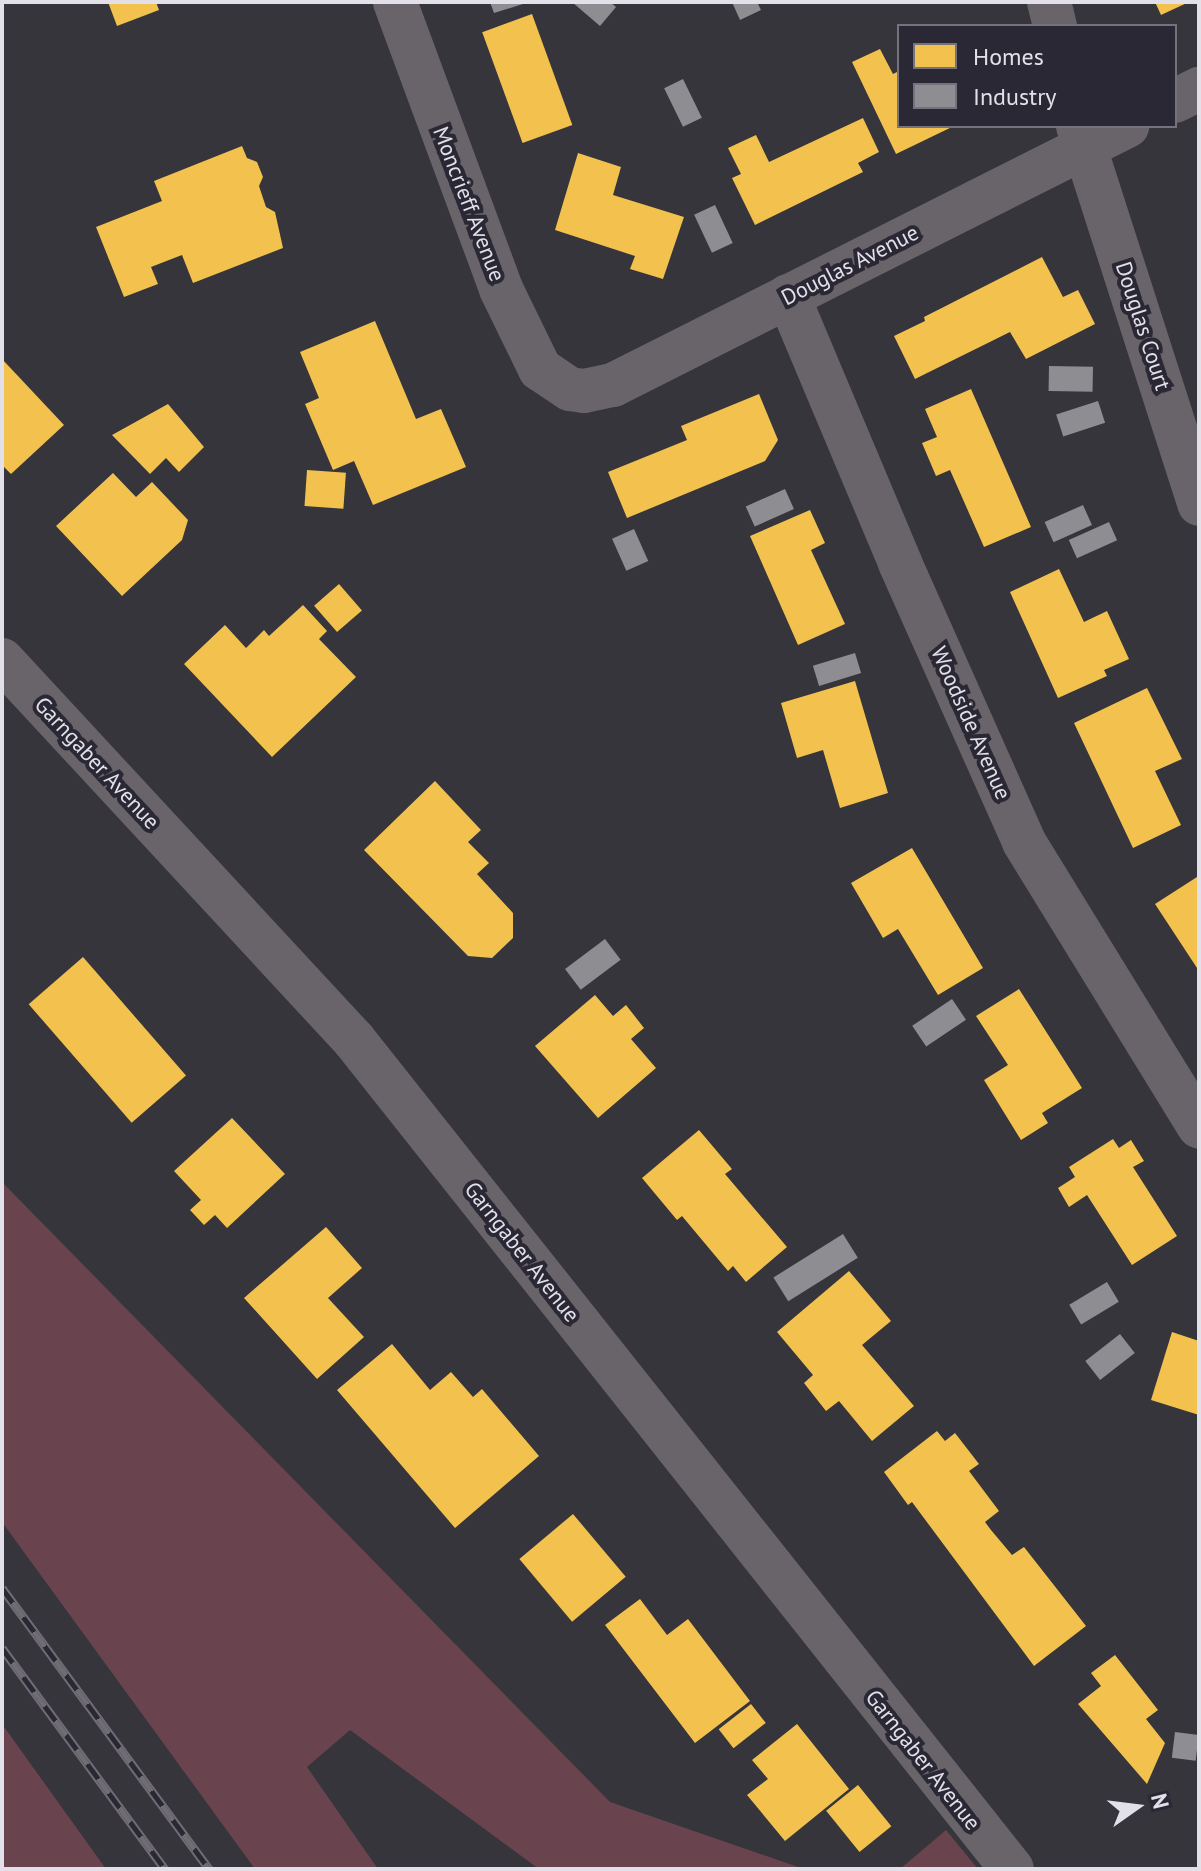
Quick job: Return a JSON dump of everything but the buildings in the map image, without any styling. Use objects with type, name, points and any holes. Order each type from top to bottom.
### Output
[{"type":"street","name":"Moncrieff Avenue","points":[[395,2],[501,289],[540,369],[570,389]]},
{"type":"street","points":[[1049,2],[1054,24]]},
{"type":"street","points":[[1177,100],[1199,89]]},
{"type":"street","name":"Douglas Avenue","points":[[570,389],[584,391],[613,385],[788,296],[1081,137],[1119,128]]},
{"type":"street","name":"Douglas Court","points":[[1081,137],[1136,298],[1199,504]]},
{"type":"street","name":"Woodside Avenue","points":[[788,296],[900,563],[1024,842],[1199,1126]]},
{"type":"street","name":"Garngaber Avenue","points":[[2,660],[354,1040],[1012,1869]]},
{"type":"shaded area","points":[[2,1182],[610,1802],[804,1869],[539,1869],[350,1730],[307,1767],[378,1869],[255,1869],[2,1522]]},
{"type":"shaded area","points":[[2,1724],[106,1869],[2,1869]]},
{"type":"shaded area","points":[[946,1830],[978,1869],[900,1869]]},
{"type":"railway","points":[[2,1588],[209,1869]]},
{"type":"railway","points":[[2,1648],[165,1869]]}]
